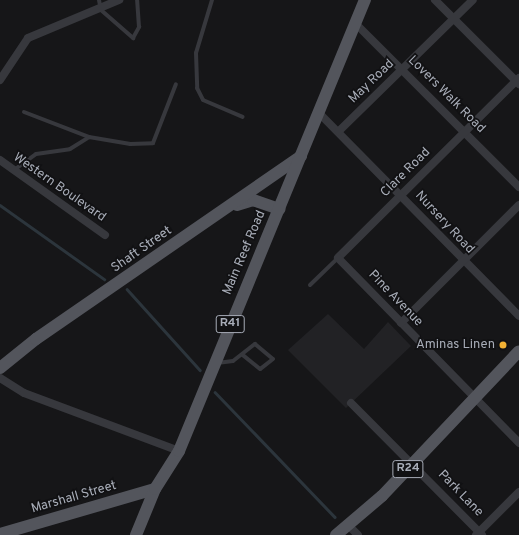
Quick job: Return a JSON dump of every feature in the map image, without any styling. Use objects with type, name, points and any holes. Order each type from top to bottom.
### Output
[{"type":"main road","name":"Main Reef Road","points":[[136,535],[155,489],[179,451],[363,2]]},
{"type":"main road","name":"Shaft Street","points":[[0,368],[108,290],[300,156]]},
{"type":"main road","points":[[215,216],[248,200],[279,209]]},
{"type":"main road","name":"R24","points":[[336,535],[382,496],[519,351]]},
{"type":"main road","name":"Marshall Street","points":[[0,534],[155,489]]},
{"type":"street","points":[[0,80],[28,38],[101,10],[119,0]]},
{"type":"street","points":[[435,0],[518,81]]},
{"type":"street","name":"May Road","points":[[339,131],[473,0]]},
{"type":"street","name":"Lovers Walk Road","points":[[355,23],[403,68],[519,187]]},
{"type":"street","name":"Clare Road","points":[[338,258],[518,81]]},
{"type":"street","name":"Nursery Road","points":[[318,112],[339,131],[463,261],[519,316]]},
{"type":"street","name":"Western Boulevard","points":[[0,160],[13,172],[105,235]]},
{"type":"street","points":[[401,323],[519,205]]},
{"type":"street","name":"Pine Avenue","points":[[338,258],[519,443]]},
{"type":"street","points":[[0,378],[24,393],[179,451]]},
{"type":"street","name":"Park Lane","points":[[351,403],[413,463],[479,534]]},
{"type":"street","points":[[479,534],[519,492]]},
{"type":"street","points":[[348,525],[358,535]]},
{"type":"lane","points":[[99,0],[101,10],[126,36],[134,38],[139,27],[137,0]]},
{"type":"lane","points":[[212,0],[194,60],[197,88],[203,100],[243,116]]},
{"type":"lane","points":[[24,112],[89,137],[130,144],[153,143],[176,84]]},
{"type":"lane","points":[[13,172],[36,154],[70,149],[89,137]]},
{"type":"lane","name":"Clare Road","points":[[310,285],[338,258]]},
{"type":"lane","points":[[214,363],[226,363],[243,354],[257,344],[273,359],[260,369],[243,354]]},
{"type":"shaded area","points":[[328,314],[364,349],[388,322],[411,346],[346,408],[288,350]]},
{"type":"waterway","points":[[0,205],[104,279]]},
{"type":"waterway","points":[[127,289],[200,370]]},
{"type":"waterway","points":[[215,392],[335,517]]},
{"type":"place","name":"Aminas Linen","points":[[503,345]]}]
